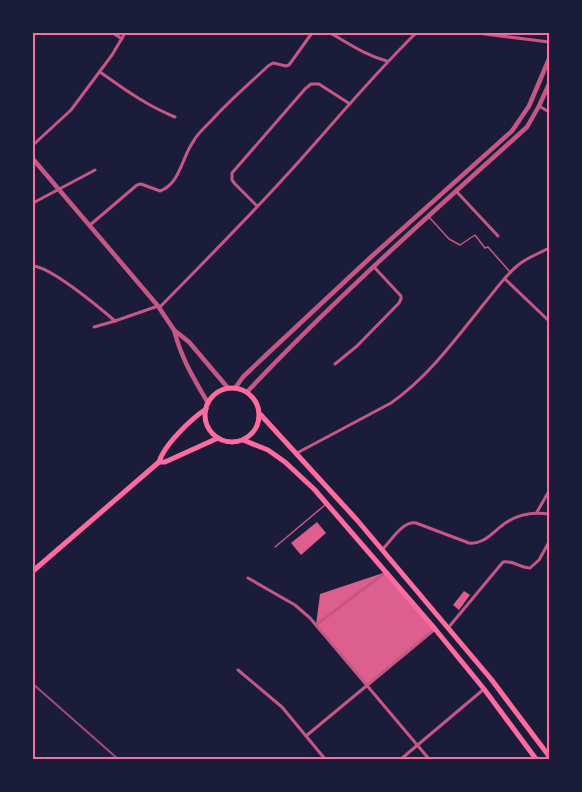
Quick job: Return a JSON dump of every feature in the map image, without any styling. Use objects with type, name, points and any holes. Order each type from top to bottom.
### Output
[{"type":"highway","points":[[33,571],[159,462],[163,453],[180,432],[207,406],[216,393],[232,388],[247,392],[256,402],[260,414],[357,520],[491,679],[549,756]]},
{"type":"highway","points":[[207,406],[206,422],[212,433],[230,442],[243,440],[253,432],[260,414]]},
{"type":"highway","points":[[159,462],[165,462],[218,438]]},
{"type":"highway","points":[[243,440],[268,450],[285,462],[314,489],[435,629],[484,689],[536,759]]},
{"type":"street","points":[[113,33],[122,39]]},
{"type":"street","points":[[33,145],[71,110],[126,33]]},
{"type":"street","points":[[90,225],[137,185],[141,184],[160,190],[170,185],[192,143],[219,112],[271,64],[286,66],[289,64],[312,33]]},
{"type":"street","points":[[330,33],[356,50],[387,61]]},
{"type":"street","points":[[94,327],[158,307],[257,206],[387,61],[416,33]]},
{"type":"street","points":[[477,33],[549,42]]},
{"type":"street","points":[[33,159],[158,307],[174,330],[189,342],[232,388],[371,256],[512,131],[529,106],[549,59]]},
{"type":"street","points":[[100,72],[127,92],[157,110],[175,117]]},
{"type":"street","points":[[543,74],[549,75]]},
{"type":"street","points":[[257,206],[235,184],[232,180],[232,173],[305,89],[311,84],[319,84],[350,104]]},
{"type":"street","points":[[247,392],[374,267],[527,127],[549,84]]},
{"type":"street","points":[[539,106],[549,112]]},
{"type":"street","points":[[33,203],[95,170]]},
{"type":"street","points":[[456,191],[498,236]]},
{"type":"street","points":[[297,453],[406,393],[418,383],[451,345],[510,272],[526,260],[549,248]]},
{"type":"street","points":[[33,266],[40,266],[68,284],[115,321]]},
{"type":"street","points":[[335,364],[357,346],[402,299],[374,267]]},
{"type":"street","points":[[505,279],[549,321]]},
{"type":"street","points":[[174,330],[186,366],[207,406]]},
{"type":"street","points":[[537,512],[549,490]]},
{"type":"street","points":[[382,550],[405,525],[411,522],[476,544],[513,519],[537,512],[549,514]]},
{"type":"street","points":[[448,628],[503,562],[514,562],[530,568],[539,560],[549,543]]},
{"type":"street","points":[[316,625],[386,572]]},
{"type":"street","points":[[248,578],[295,605],[316,625],[429,759]]},
{"type":"street","points":[[306,736],[435,629]]},
{"type":"street","points":[[238,670],[282,707],[325,759]]},
{"type":"street","points":[[400,759],[484,689]]},
{"type":"lane","points":[[428,217],[449,239],[460,245],[475,236],[510,272]]},
{"type":"lane","points":[[275,547],[327,504]]},
{"type":"building","points":[[317,522],[326,533],[301,555],[291,543]]},
{"type":"building","points":[[386,572],[435,629],[368,686],[316,625],[320,594]]},
{"type":"building","points":[[464,591],[470,595],[459,610],[453,605]]},
{"type":"railway","points":[[33,684],[118,759]]}]
